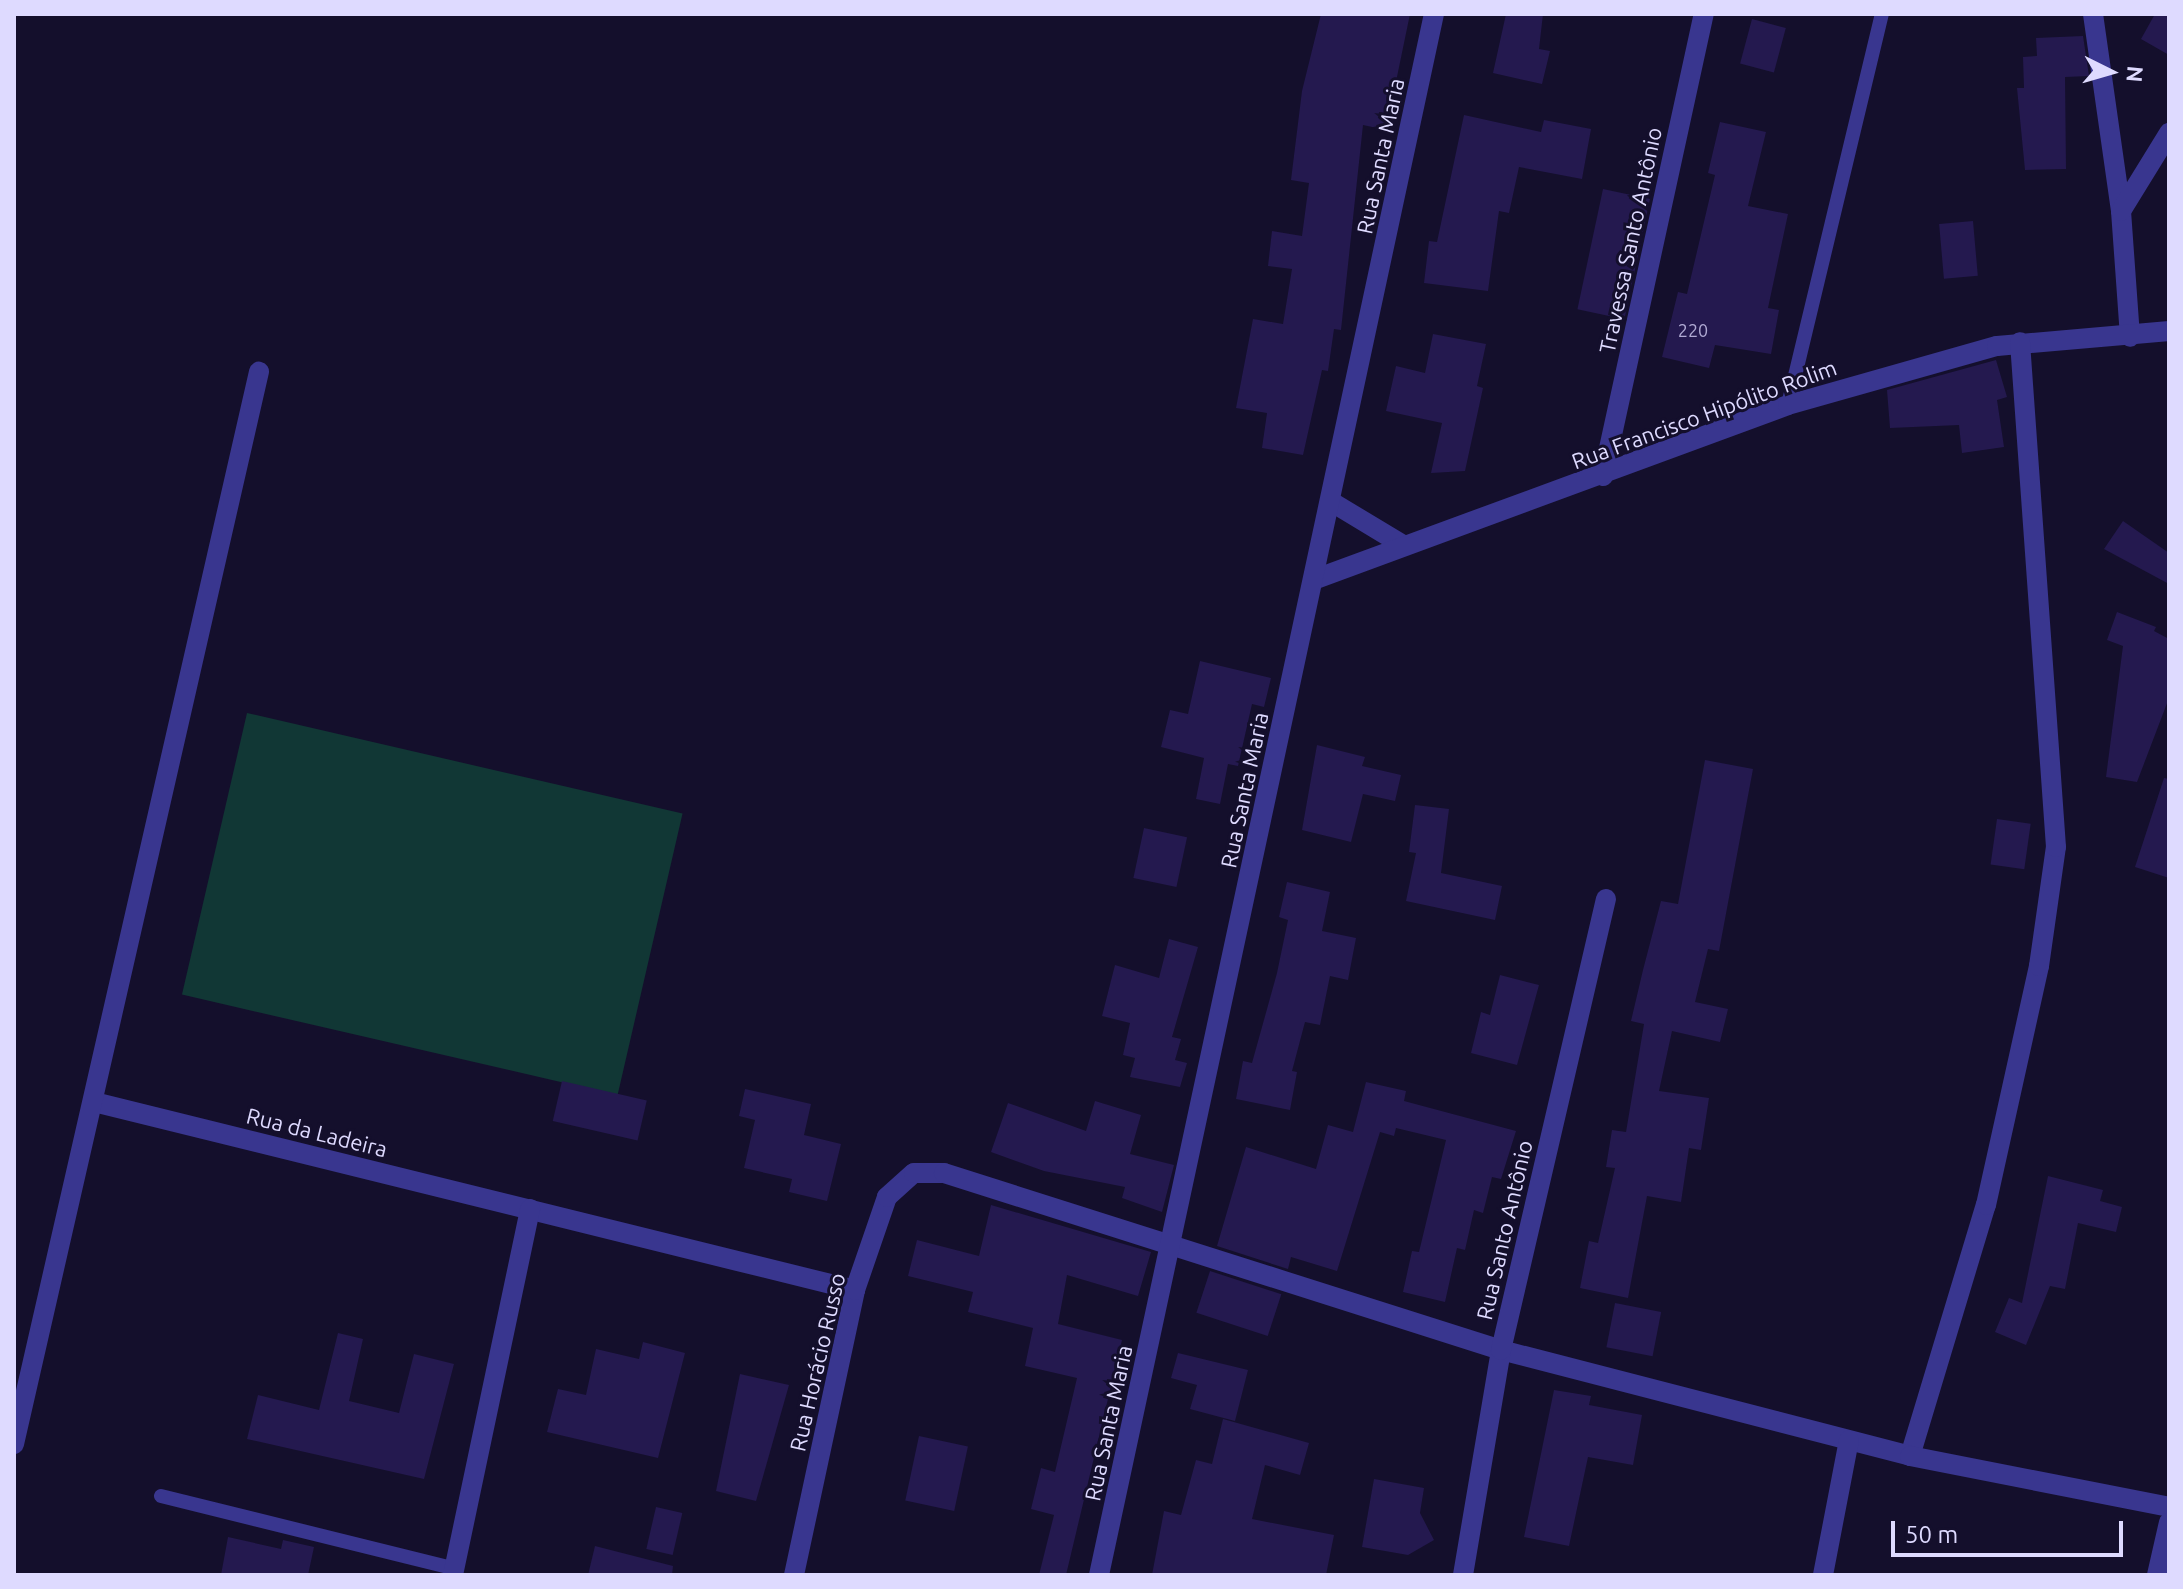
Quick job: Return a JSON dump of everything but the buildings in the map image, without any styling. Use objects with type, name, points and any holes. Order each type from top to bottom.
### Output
[{"type":"street","name":"Rua Santa Maria","points":[[1099,1575],[1173,1242],[1434,14]]},
{"type":"street","name":"Travessa Santo Antônio","points":[[1603,476],[1704,14]]},
{"type":"street","points":[[2093,14],[2121,211],[2130,337]]},
{"type":"street","points":[[2121,211],[2169,133]]},
{"type":"street","name":"Rua Francisco Hipólito Rolim","points":[[1313,580],[1403,545],[1603,476],[1788,405],[2020,342],[2130,337],[2169,331]]},
{"type":"street","points":[[1910,1456],[1986,1205],[2039,966],[2056,847],[2020,342]]},
{"type":"street","points":[[14,1444],[259,372]]},
{"type":"street","points":[[1330,501],[1403,545]]},
{"type":"street","name":"Rua Santo Antônio","points":[[1463,1575],[1501,1350],[1606,899]]},
{"type":"street","name":"Rua da Ladeira","points":[[94,1102],[855,1290]]},
{"type":"street","name":"Rua Horácio Russo","points":[[794,1575],[855,1290],[887,1197],[914,1173],[944,1173],[1173,1242]]},
{"type":"street","points":[[454,1572],[530,1209]]},
{"type":"street","points":[[1173,1242],[1501,1350],[1910,1456],[2169,1507]]},
{"type":"street","points":[[1823,1575],[1849,1440]]},
{"type":"street","points":[[2157,1575],[2169,1522]]},
{"type":"lane","points":[[1788,405],[1882,14]]},
{"type":"lane","points":[[161,1496],[454,1572]]},
{"type":"green space","points":[[247,713],[683,814],[618,1095],[182,995]]}]
